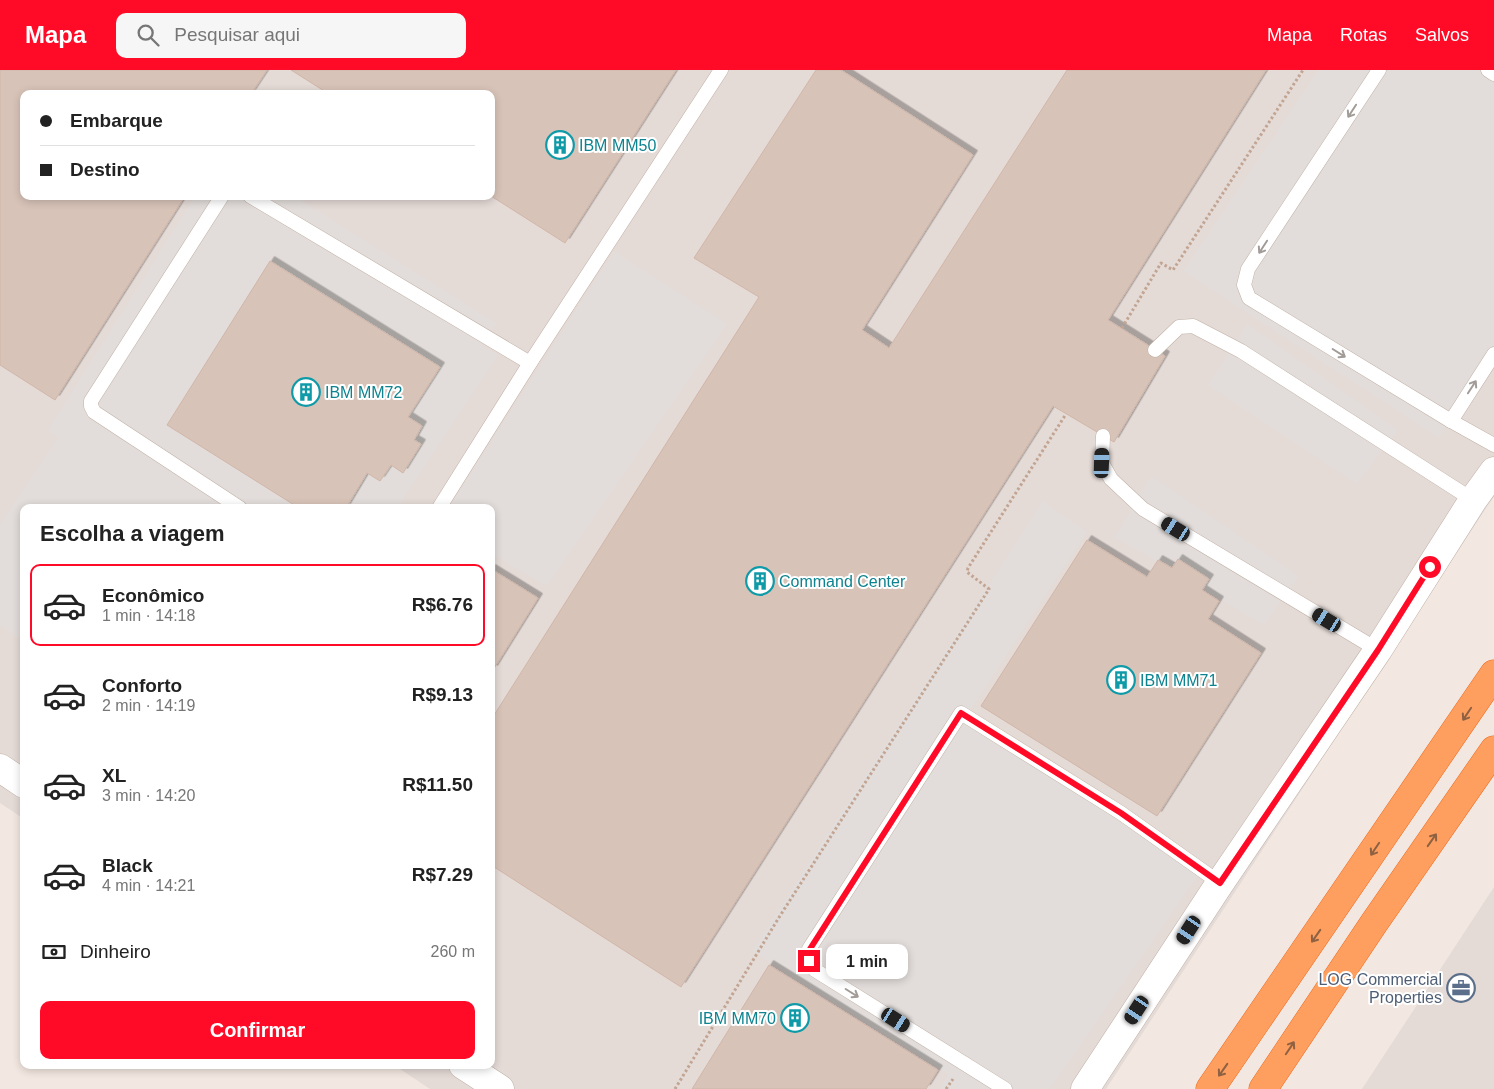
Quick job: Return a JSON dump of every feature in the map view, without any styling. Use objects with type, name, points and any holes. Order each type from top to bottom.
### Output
[{"type":"highway","points":[[1210,1089],[1494,674]]},
{"type":"highway","points":[[1263,1089],[1374,923],[1494,750]]},
{"type":"street","points":[[1085,1089],[1220,883],[1378,650],[1473,500],[1494,471]]},
{"type":"street","points":[[0,768],[20,781]]},
{"type":"street","points":[[469,1069],[500,1089]]},
{"type":"lane","points":[[442,504],[530,363],[720,70]]},
{"type":"lane","points":[[1379,70],[1248,269],[1244,285],[1249,298],[1451,421],[1494,445]]},
{"type":"lane","points":[[1488,70],[1494,74]]},
{"type":"lane","points":[[219,200],[91,400],[91,406],[94,412],[234,504]]},
{"type":"lane","points":[[257,200],[530,363]]},
{"type":"lane","points":[[1155,350],[1179,327],[1193,326],[1241,351],[1473,500]]},
{"type":"lane","points":[[1451,421],[1494,354]]},
{"type":"lane","points":[[1103,436],[1102,463],[1111,479],[1143,509],[1378,650]]},
{"type":"lane","points":[[1005,1089],[815,970],[809,961],[810,949],[961,713],[1121,813],[1220,883]]},
{"type":"path","points":[[1122,328],[1161,263],[1173,270],[1303,70]]},
{"type":"path","points":[[675,1089],[784,910],[989,589],[988,586],[970,576],[967,572],[968,568],[1066,414]]},
{"type":"shaded area","points":[[0,70],[1494,70],[1494,496],[1106,1089],[430,1089],[400,1069],[495,1069],[495,504],[20,504],[20,816],[0,803]]},
{"type":"shaded area","points":[[1318,70],[1490,70],[1494,72],[1494,357],[1439,438],[1183,271]]},
{"type":"shaded area","points":[[192,200],[300,200],[496,323],[482,345],[498,355],[400,504],[20,504],[20,638],[0,625],[0,524],[58,437],[48,430]]},
{"type":"shaded area","points":[[614,251],[727,324],[547,586],[495,556],[495,504],[451,504]]},
{"type":"shaded area","points":[[1247,324],[1398,430],[1357,484],[1208,385]]},
{"type":"shaded area","points":[[1151,476],[1299,576],[1264,625],[1115,537]]},
{"type":"shaded area","points":[[1043,501],[1087,532],[966,717],[1205,865],[1050,1089],[940,1089],[948,1074],[752,951]]},
{"type":"shaded area","name":"LOG Commercial Properties","points":[[1494,887],[1494,1089],[1362,1089]]},
{"type":"building","points":[[0,70],[267,70],[254,90],[20,90],[20,200],[182,200],[55,400],[0,365]]},
{"type":"building","name":"IBM MM50","points":[[291,70],[676,70],[565,243],[495,199],[495,90],[323,90]]},
{"type":"building","name":"Command Center","points":[[816,70],[841,70],[973,155],[862,330],[889,348],[1067,70],[1266,70],[1108,320],[1165,356],[1114,442],[1053,406],[681,987],[495,868],[495,714],[759,297],[694,258]]},
{"type":"building","name":"IBM MM72","points":[[270,261],[440,367],[408,417],[422,426],[414,440],[421,444],[403,473],[391,465],[380,481],[367,473],[348,504],[293,504],[167,425]]},
{"type":"building","name":"IBM MM71","points":[[1087,540],[1147,577],[1158,560],[1172,568],[1178,559],[1209,579],[1202,590],[1219,601],[1208,619],[1261,653],[1157,816],[981,706]]},
{"type":"building","points":[[495,571],[538,598],[495,667]]},
{"type":"building","name":"IBM MM70","points":[[769,965],[938,1070],[926,1089],[692,1089]]},
{"type":"place","name":"IBM MM50","points":[[560,145]]},
{"type":"place","name":"IBM MM72","points":[[306,392]]},
{"type":"place","name":"Command Center","points":[[760,581]]},
{"type":"place","name":"IBM MM71","points":[[1121,680]]},
{"type":"place","name":"LOG Commercial Properties","points":[[1461,988]]},
{"type":"place","name":"IBM MM70","points":[[795,1018]]},
{"type":"route","points":[[809,961],[810,949],[961,713],[1121,813],[1220,883],[1378,650],[1430,567]]}]
